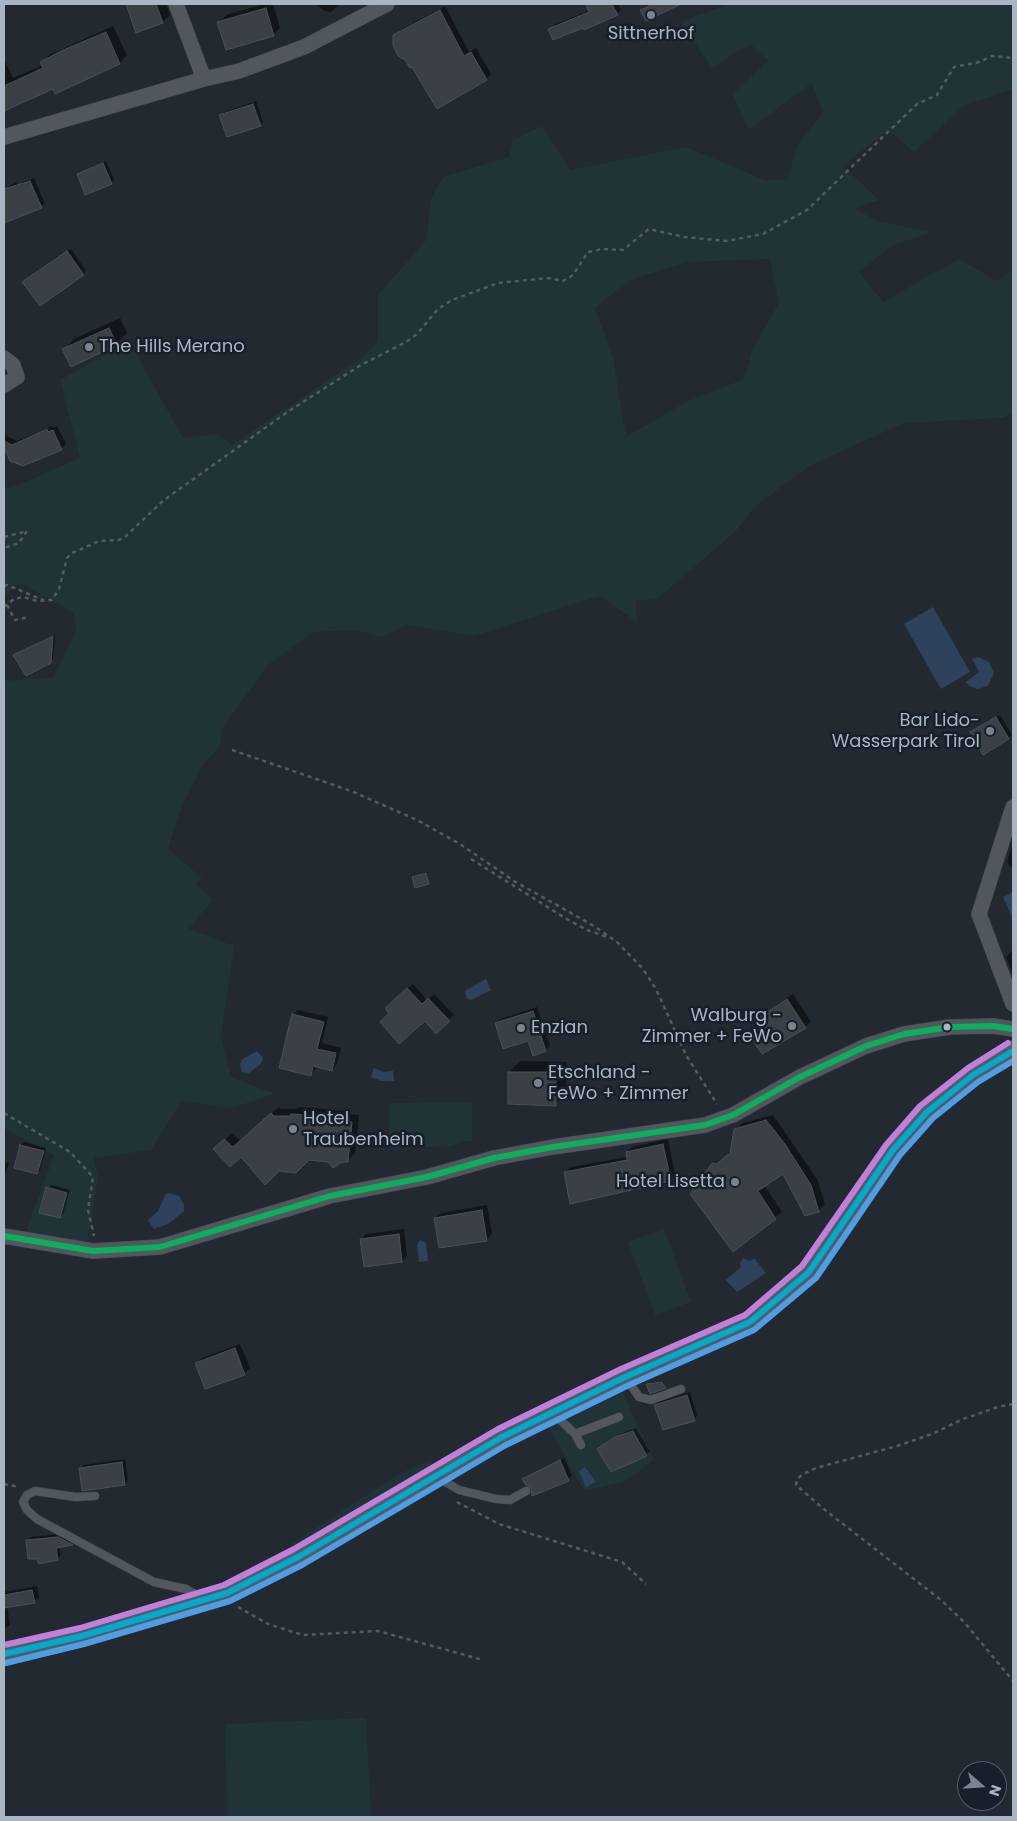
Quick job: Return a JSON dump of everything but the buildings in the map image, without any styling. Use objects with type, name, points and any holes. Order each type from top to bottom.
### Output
[{"type":"street","points":[[176,4],[204,79]]},
{"type":"street","points":[[4,137],[204,79],[239,71],[304,47],[387,4]]},
{"type":"street","points":[[4,358],[13,365],[17,377],[4,385]]},
{"type":"street","points":[[1013,807],[979,914],[1013,1004]]},
{"type":"street","points":[[4,1236],[49,1245],[109,1252],[160,1247],[330,1196],[427,1177],[494,1158],[553,1147],[705,1126],[726,1118],[800,1077],[866,1046],[904,1034],[950,1027],[993,1026],[1013,1029]]},
{"type":"street","points":[[4,1654],[82,1636],[227,1593],[298,1557],[502,1437],[625,1377],[750,1322],[809,1272],[893,1150],[915,1124],[973,1075],[1013,1051]]},
{"type":"lane","points":[[625,1377],[639,1397],[651,1400],[681,1389]]},
{"type":"lane","points":[[552,1412],[575,1434],[581,1445]]},
{"type":"lane","points":[[575,1434],[619,1417]]},
{"type":"lane","points":[[436,1476],[459,1490],[496,1499],[510,1500],[526,1492]]},
{"type":"lane","points":[[95,1496],[76,1497],[34,1491],[27,1495],[24,1502],[27,1510],[45,1523],[154,1582],[186,1589],[203,1600]]},
{"type":"path","points":[[4,607],[14,599],[23,597],[47,602],[52,600],[58,589],[63,568],[72,553],[99,541],[119,540],[126,536],[164,500],[289,411],[361,365],[406,342],[417,334],[438,310],[452,300],[498,283],[548,278],[563,281],[574,275],[588,252],[602,249],[623,250],[649,229],[684,237],[727,241],[763,234],[806,210],[917,104],[937,95],[954,67],[979,62],[992,56],[1013,58]]},
{"type":"path","points":[[4,538],[27,531],[19,543],[4,548]]},
{"type":"path","points":[[4,586],[7,585],[47,602]]},
{"type":"path","points":[[7,605],[15,620],[29,617]]},
{"type":"path","points":[[232,750],[351,791],[417,820],[612,938],[630,954],[656,989],[686,1055],[726,1118]]},
{"type":"path","points":[[471,860],[587,930],[612,938]]},
{"type":"path","points":[[4,1113],[70,1152],[93,1177],[88,1210],[96,1242],[109,1252]]},
{"type":"path","points":[[1013,1404],[963,1419],[896,1446],[816,1468],[803,1474],[797,1480],[796,1485],[825,1510],[941,1600],[965,1622],[1013,1681]]},
{"type":"path","points":[[455,1501],[499,1524],[622,1562],[646,1584]]},
{"type":"path","points":[[227,1593],[231,1604],[268,1624],[303,1635],[378,1631],[483,1660]]},
{"type":"green space","points":[[729,4],[1013,4],[1013,89],[964,106],[914,152],[888,130],[843,166],[879,200],[854,208],[877,221],[932,232],[891,246],[859,272],[883,302],[959,259],[997,281],[1013,270],[1013,414],[1002,418],[904,423],[809,466],[754,507],[737,530],[657,599],[636,601],[637,622],[599,596],[474,636],[406,625],[381,637],[356,630],[314,632],[268,665],[222,729],[220,746],[202,766],[181,808],[168,849],[202,878],[196,885],[213,899],[189,929],[234,946],[221,1036],[231,1077],[275,1094],[232,1108],[182,1101],[151,1150],[94,1158],[98,1178],[88,1237],[89,1243],[25,1234],[54,1155],[4,1128],[4,681],[54,677],[76,630],[73,612],[20,583],[4,596],[4,487],[11,488],[80,458],[60,380],[129,341],[183,438],[217,434],[232,445],[364,356],[378,341],[378,295],[426,240],[431,199],[443,177],[509,157],[513,140],[542,126],[571,170],[686,147],[765,180],[788,179],[797,145],[823,113],[812,83],[749,130],[732,94],[768,61],[750,44],[712,68],[680,22]],"holes":[[[770,259],[779,303],[753,348],[744,379],[686,402],[626,437],[613,357],[595,308],[630,280],[687,262]]]},
{"type":"green space","points":[[472,1102],[472,1141],[460,1141],[453,1146],[389,1149],[389,1103]]},
{"type":"green space","points":[[664,1229],[691,1302],[655,1315],[628,1242]]},
{"type":"green space","points":[[621,1388],[654,1460],[624,1482],[584,1491],[546,1422]]},
{"type":"green space","points":[[431,1460],[434,1468],[298,1557],[291,1544],[397,1475]]},
{"type":"green space","points":[[366,1718],[371,1817],[227,1817],[225,1724]]},
{"type":"water","points":[[933,607],[970,672],[941,689],[904,624]]},
{"type":"water","points":[[978,657],[989,662],[994,673],[988,686],[978,689],[969,686],[966,682],[979,672],[972,659]]},
{"type":"water","points":[[1013,892],[1013,919],[1003,897]]},
{"type":"water","points":[[486,979],[491,990],[471,1000],[467,999],[465,991]]},
{"type":"water","points":[[257,1051],[263,1058],[261,1064],[249,1073],[242,1072],[240,1064],[243,1059]]},
{"type":"water","points":[[374,1068],[383,1072],[393,1071],[394,1081],[382,1081],[371,1077]]},
{"type":"water","points":[[168,1193],[179,1196],[184,1205],[184,1211],[168,1224],[154,1229],[148,1220],[158,1211],[165,1195]]},
{"type":"water","points":[[420,1240],[426,1243],[428,1261],[419,1262],[417,1245]]},
{"type":"water","points":[[743,1258],[750,1261],[754,1258],[766,1273],[737,1292],[726,1280],[741,1267],[740,1263]]},
{"type":"water","points":[[585,1467],[596,1482],[586,1487],[579,1471]]},
{"type":"transit line","points":[[4,1236],[93,1251],[160,1247],[330,1196],[427,1177],[494,1158],[553,1147],[705,1125],[733,1115],[800,1077],[866,1046],[904,1034],[950,1027],[993,1026],[1013,1029]]},
{"type":"transit line","points":[[4,1645],[80,1628],[224,1585],[294,1549],[498,1429],[621,1369],[745,1315],[802,1266],[886,1145],[920,1106],[968,1068],[1008,1043]]},
{"type":"transit line","points":[[4,1654],[82,1636],[227,1593],[298,1557],[502,1437],[625,1377],[750,1322],[809,1272],[893,1150],[927,1112],[973,1075],[1013,1051]]},
{"type":"transit line","points":[[6,1663],[84,1644],[230,1601],[302,1565],[506,1445],[629,1385],[754,1330],[816,1278],[900,1155],[933,1118],[978,1082],[1013,1061]]},
{"type":"place","name":"Sittnerhof","points":[[651,15]]},
{"type":"place","name":"The Hills Merano","points":[[89,347]]},
{"type":"place","name":"Bar Lido- Wasserpark Tirol","points":[[990,731]]},
{"type":"place","name":"Walburg - Zimmer + FeWo","points":[[792,1026]]},
{"type":"place","name":"Enzian","points":[[521,1028]]},
{"type":"place","name":"Etschland - FeWo + Zimmer","points":[[538,1083]]},
{"type":"place","name":"Hotel Traubenheim","points":[[293,1129]]},
{"type":"place","name":"Hotel Lisetta","points":[[735,1182]]}]
